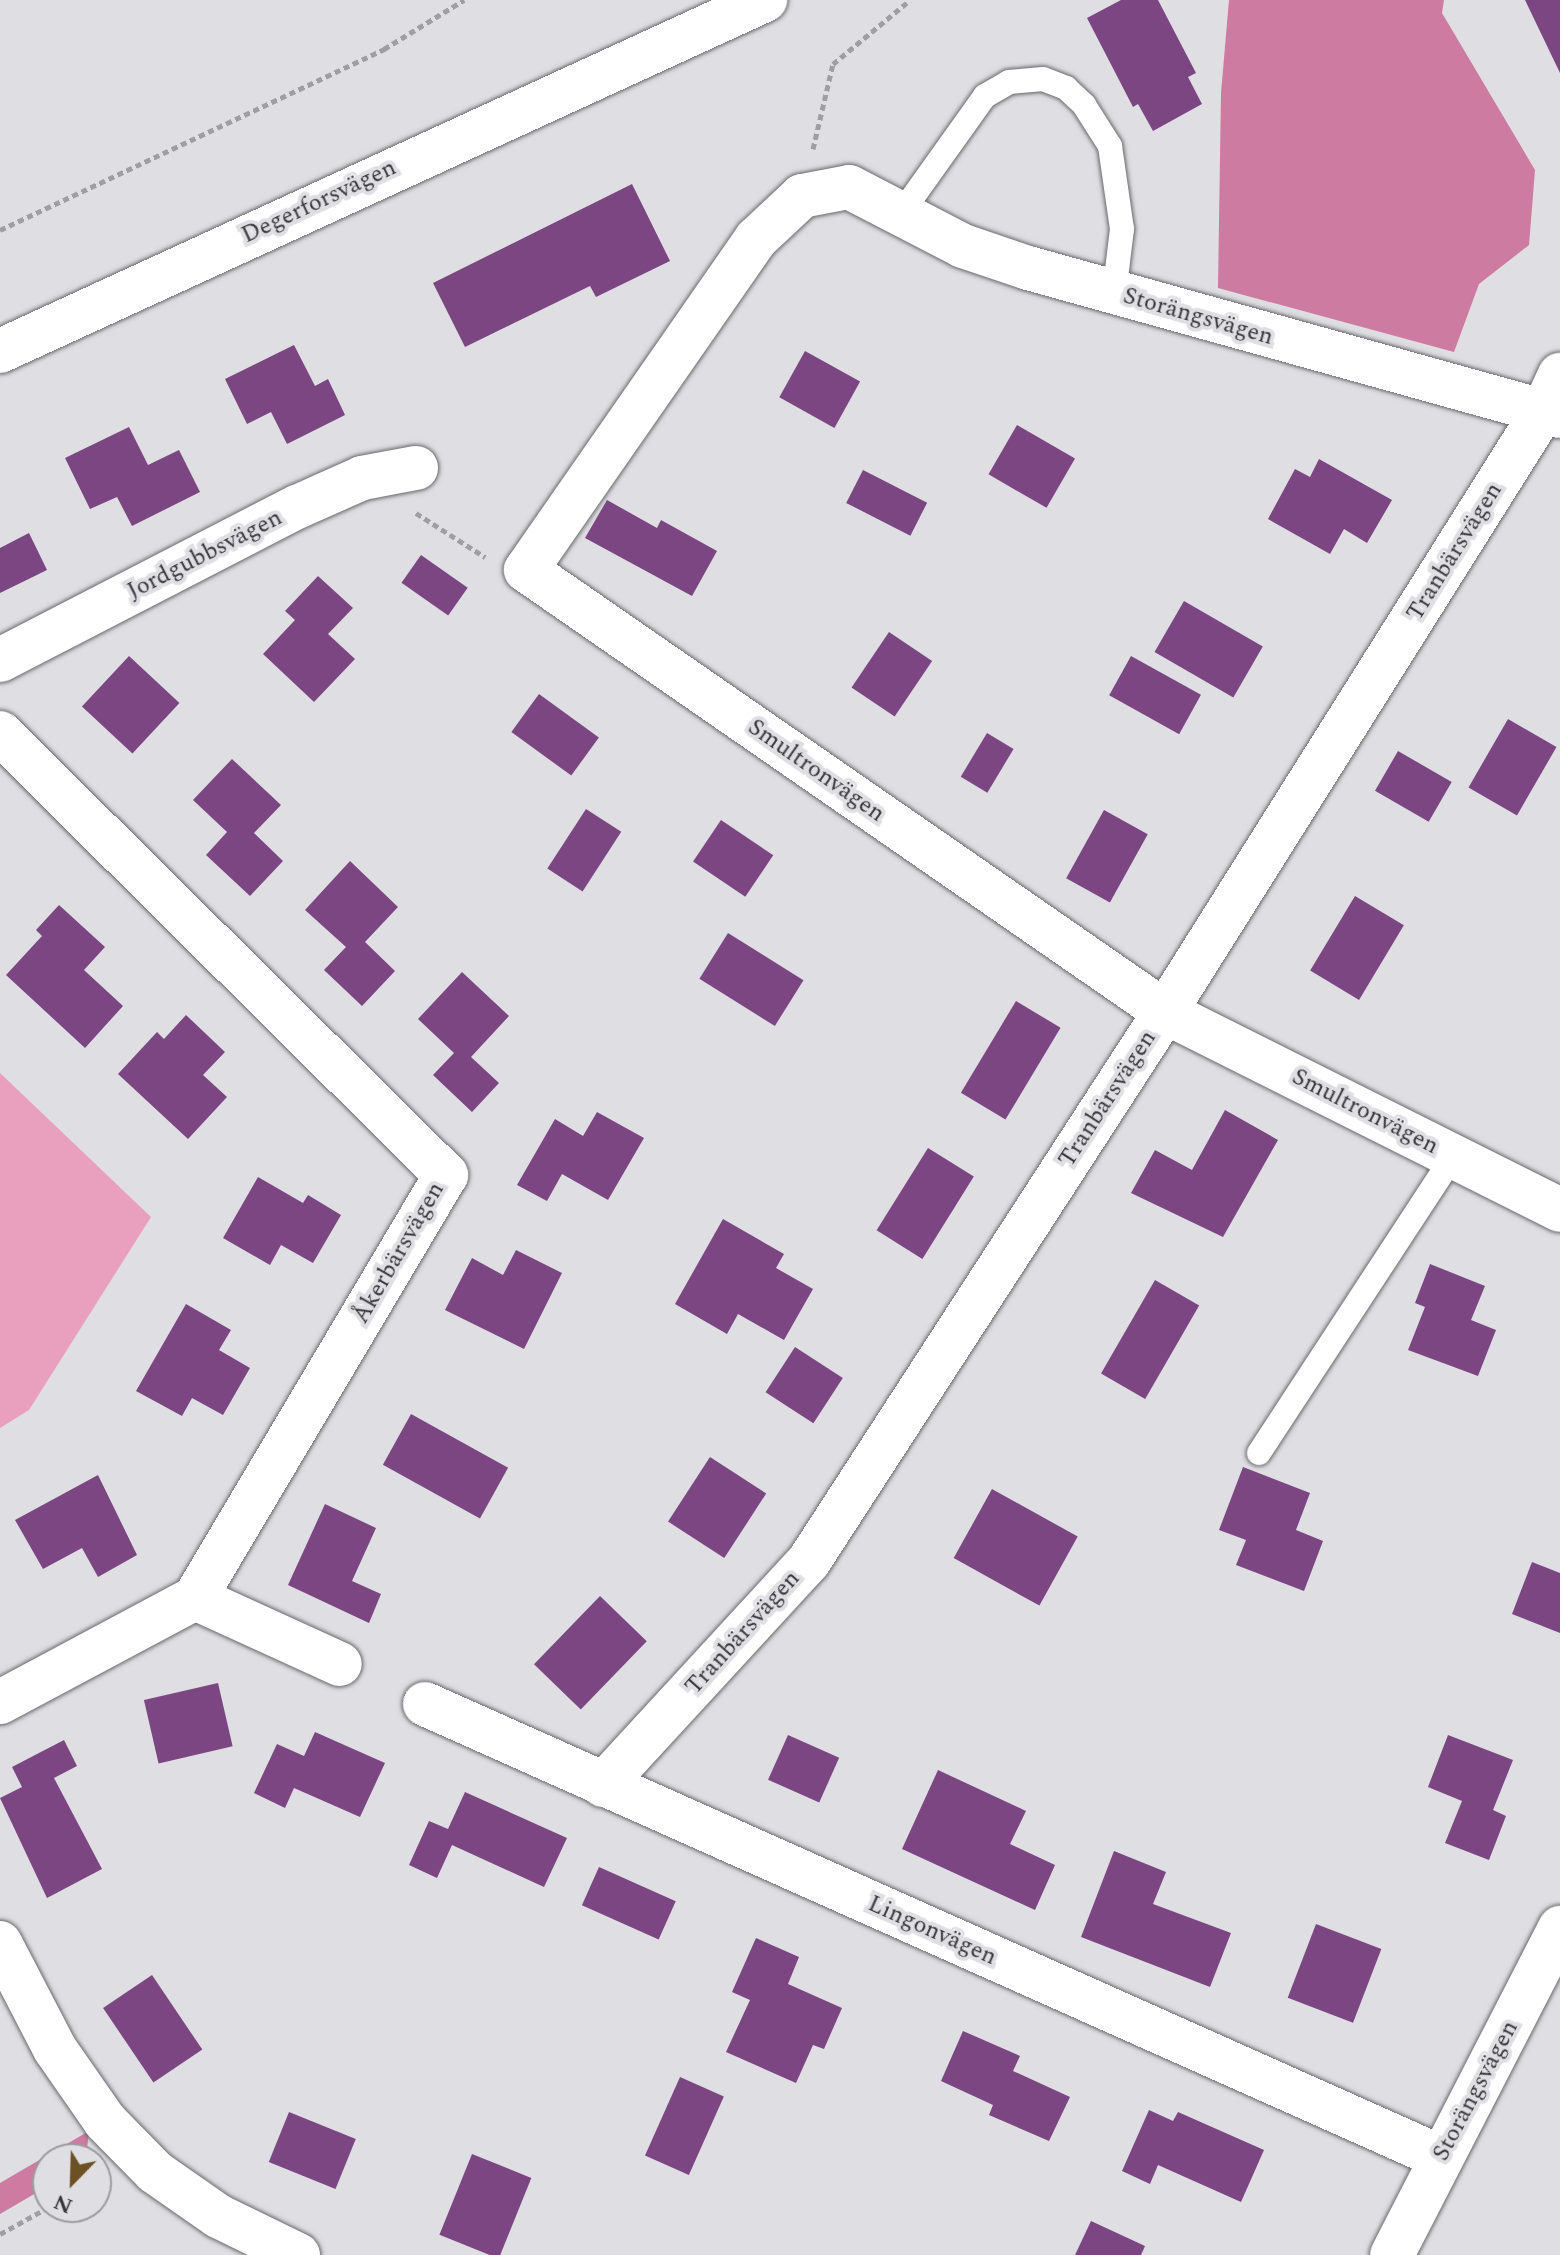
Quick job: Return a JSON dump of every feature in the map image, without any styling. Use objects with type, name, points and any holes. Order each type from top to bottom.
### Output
[{"type":"street","name":"Degerforsvägen","points":[[639,54],[735,0]]},
{"type":"street","name":"Degerforsvägen","points":[[0,351],[639,54],[765,0]]},
{"type":"street","name":"Storängsvägen","points":[[802,196],[849,187],[963,246],[1114,294],[1554,400]]},
{"type":"street","points":[[526,570],[728,276],[756,239],[802,196]]},
{"type":"street","name":"Tranbärsvägen","points":[[603,1785],[809,1561],[1165,1012],[1554,400]]},
{"type":"street","name":"Jordgubbsvägen","points":[[0,660],[362,478],[416,468]]},
{"type":"street","name":"Smultronvägen","points":[[526,570],[1165,1012],[1560,1210]]},
{"type":"street","name":"Åkerbärsvägen","points":[[0,733],[446,1175],[195,1598]]},
{"type":"street","points":[[0,1702],[195,1598],[340,1664]]},
{"type":"street","name":"Lingonvägen","points":[[425,1704],[1440,2157]]},
{"type":"street","name":"Storängsvägen","points":[[1392,2255],[1560,1928]]},
{"type":"street","points":[[0,1943],[55,2049],[105,2121],[155,2172],[218,2216],[298,2255]]},
{"type":"lane","points":[[900,215],[985,96],[1009,82],[1043,79],[1066,88],[1084,105],[1110,146],[1122,229],[1114,294]]},
{"type":"lane","points":[[1259,1453],[1453,1156]]},
{"type":"path","points":[[0,230],[384,49],[464,0]]},
{"type":"path","points":[[802,196],[833,64],[910,0]]},
{"type":"path","points":[[362,478],[497,564],[526,570]]},
{"type":"path","points":[[0,2234],[32,2216]]},
{"type":"shaded area","points":[[1229,0],[1444,0],[1442,13],[1535,170],[1529,245],[1479,284],[1454,352],[1218,288],[1221,93]]},
{"type":"shaded area","points":[[0,1073],[151,1217],[29,1410],[0,1428]]},
{"type":"shaded area","points":[[89,2131],[88,2143],[68,2143]]},
{"type":"shaded area","points":[[32,2164],[32,2195],[0,2214],[0,2183]]},
{"type":"building","points":[[1121,0],[1158,0],[1196,73],[1188,77],[1202,104],[1153,131],[1138,104],[1133,107],[1087,18]]},
{"type":"building","points":[[1525,0],[1560,0],[1560,73]]},
{"type":"building","points":[[632,184],[670,261],[596,297],[590,286],[465,347],[433,283]]},
{"type":"building","points":[[294,345],[315,386],[328,379],[345,415],[287,444],[271,412],[247,424],[225,379]]},
{"type":"building","points":[[805,351],[860,382],[834,428],[779,397]]},
{"type":"building","points":[[1017,425],[1075,458],[1047,508],[988,474]]},
{"type":"building","points":[[129,427],[148,465],[179,450],[200,492],[132,526],[117,497],[90,509],[65,458]]},
{"type":"building","points":[[1319,459],[1392,500],[1367,543],[1344,529],[1330,554],[1268,519],[1295,469],[1310,477]]},
{"type":"building","points":[[863,470],[927,503],[910,536],[846,503]]},
{"type":"building","points":[[607,500],[657,528],[661,520],[717,551],[692,596],[585,538]]},
{"type":"building","points":[[29,533],[47,570],[0,593],[0,548]]},
{"type":"building","points":[[421,555],[468,588],[448,616],[401,583]]},
{"type":"building","points":[[318,576],[353,608],[328,634],[355,659],[314,702],[263,654],[295,620],[285,611]]},
{"type":"building","points":[[1184,601],[1263,646],[1233,698],[1154,652]]},
{"type":"building","points":[[889,632],[932,661],[895,717],[852,688]]},
{"type":"building","points":[[129,656],[179,703],[132,754],[82,706]]},
{"type":"building","points":[[1131,656],[1201,695],[1179,734],[1109,695]]},
{"type":"building","points":[[539,694],[599,737],[571,776],[511,732]]},
{"type":"building","points":[[1508,719],[1556,747],[1517,815],[1468,787]]},
{"type":"building","points":[[987,733],[1014,749],[987,793],[961,777]]},
{"type":"building","points":[[1398,751],[1452,782],[1429,822],[1375,791]]},
{"type":"building","points":[[232,759],[281,805],[254,833],[283,861],[250,896],[206,855],[227,832],[193,800]]},
{"type":"building","points":[[586,809],[621,832],[583,891],[547,869]]},
{"type":"building","points":[[1104,810],[1148,834],[1110,902],[1066,878]]},
{"type":"building","points":[[721,820],[773,855],[745,897],[693,861]]},
{"type":"building","points":[[350,861],[398,907],[365,942],[395,971],[362,1006],[324,970],[346,947],[305,910]]},
{"type":"building","points":[[1355,896],[1404,925],[1359,1000],[1310,971]]},
{"type":"building","points":[[59,905],[105,947],[84,970],[123,1006],[85,1048],[6,975],[42,936],[36,930]]},
{"type":"building","points":[[728,933],[803,980],[775,1026],[699,979]]},
{"type":"building","points":[[462,972],[509,1016],[471,1057],[499,1083],[472,1112],[433,1075],[454,1053],[418,1019]]},
{"type":"building","points":[[1016,1001],[1061,1028],[1005,1119],[961,1093]]},
{"type":"building","points":[[186,1015],[225,1052],[203,1075],[227,1097],[188,1139],[118,1074],[157,1032],[164,1039]]},
{"type":"building","points":[[1225,1110],[1278,1140],[1223,1237],[1131,1193],[1155,1150],[1192,1170]]},
{"type":"building","points":[[597,1112],[644,1138],[608,1200],[562,1174],[547,1201],[517,1185],[555,1119],[583,1136]]},
{"type":"building","points":[[928,1148],[974,1177],[922,1259],[877,1230]]},
{"type":"building","points":[[258,1177],[303,1203],[308,1195],[341,1215],[313,1263],[281,1245],[270,1265],[223,1238]]},
{"type":"building","points":[[723,1219],[784,1254],[776,1268],[813,1289],[784,1340],[738,1314],[727,1334],[675,1304]]},
{"type":"building","points":[[516,1250],[562,1273],[524,1349],[445,1310],[472,1258],[503,1275]]},
{"type":"building","points":[[1430,1264],[1485,1286],[1471,1320],[1496,1330],[1478,1376],[1408,1350],[1425,1307],[1415,1303]]},
{"type":"building","points":[[1155,1280],[1199,1306],[1145,1399],[1101,1374]]},
{"type":"building","points":[[186,1304],[231,1330],[219,1350],[250,1368],[223,1415],[192,1398],[182,1416],[136,1391]]},
{"type":"building","points":[[795,1347],[843,1378],[813,1423],[766,1392]]},
{"type":"building","points":[[411,1414],[508,1468],[480,1519],[383,1465]]},
{"type":"building","points":[[710,1457],[766,1493],[724,1558],[668,1522]]},
{"type":"building","points":[[1243,1467],[1310,1493],[1296,1530],[1323,1541],[1304,1591],[1236,1565],[1246,1540],[1219,1530]]},
{"type":"building","points":[[98,1475],[137,1555],[98,1577],[82,1548],[43,1569],[15,1520]]},
{"type":"building","points":[[992,1489],[1078,1537],[1039,1606],[954,1558]]},
{"type":"building","points":[[325,1504],[376,1528],[352,1581],[381,1594],[369,1623],[288,1585]]},
{"type":"building","points":[[1532,1562],[1560,1573],[1560,1633],[1512,1614]]},
{"type":"building","points":[[600,1596],[647,1641],[581,1709],[534,1664]]},
{"type":"building","points":[[218,1683],[233,1746],[159,1763],[144,1700]]},
{"type":"building","points":[[315,1732],[385,1763],[360,1817],[294,1788],[285,1808],[254,1793],[277,1744],[304,1756]]},
{"type":"building","points":[[788,1735],[839,1758],[819,1803],[768,1780]]},
{"type":"building","points":[[1448,1735],[1513,1760],[1493,1810],[1506,1816],[1489,1860],[1445,1843],[1462,1801],[1428,1787]]},
{"type":"building","points":[[64,1740],[77,1766],[54,1778],[102,1869],[47,1898],[0,1798],[22,1787],[12,1767]]},
{"type":"building","points":[[938,1770],[1026,1811],[1010,1844],[1055,1865],[1035,1910],[902,1849]]},
{"type":"building","points":[[465,1792],[567,1838],[544,1887],[452,1845],[437,1878],[409,1865],[429,1821],[448,1829]]},
{"type":"building","points":[[1114,1851],[1166,1872],[1153,1904],[1231,1933],[1210,1987],[1081,1937]]},
{"type":"building","points":[[599,1867],[676,1901],[659,1940],[582,1905]]},
{"type":"building","points":[[1316,1924],[1381,1949],[1353,2023],[1288,1998]]},
{"type":"building","points":[[756,1938],[799,1957],[788,1984],[842,2008],[824,2049],[813,2045],[796,2083],[726,2052],[750,2000],[732,1992]]},
{"type":"building","points":[[152,1975],[202,2050],[153,2083],[103,2008]]},
{"type":"building","points":[[963,2031],[1020,2056],[1013,2071],[1070,2097],[1049,2141],[989,2115],[993,2105],[941,2081]]},
{"type":"building","points":[[680,2077],[724,2097],[689,2175],[645,2156]]},
{"type":"building","points":[[1149,2110],[1173,2121],[1178,2112],[1264,2150],[1241,2202],[1158,2165],[1150,2184],[1122,2171]]},
{"type":"building","points":[[289,2112],[356,2139],[336,2189],[269,2162]]},
{"type":"building","points":[[472,2154],[531,2178],[500,2255],[490,2255],[439,2235]]},
{"type":"building","points":[[1091,2221],[1145,2246],[1141,2255],[1075,2255]]}]
